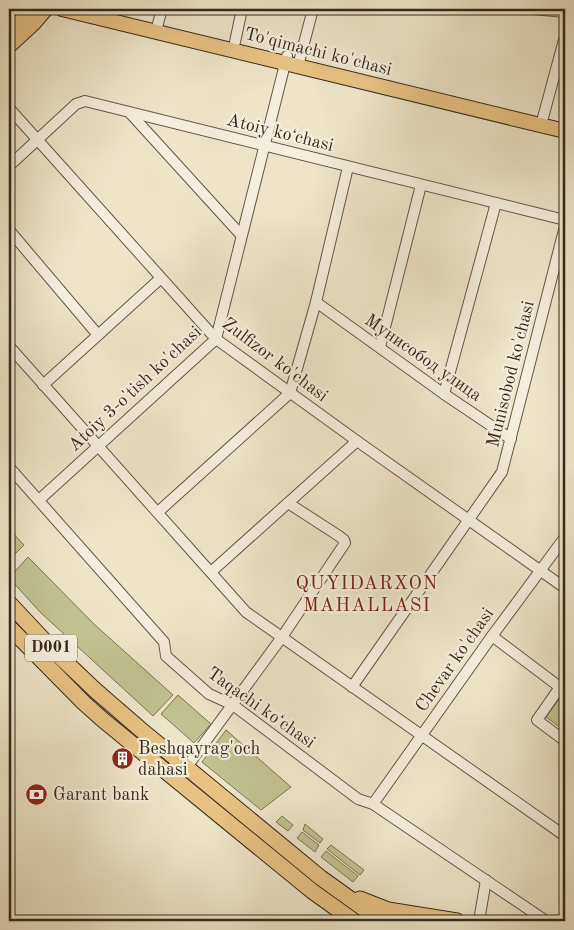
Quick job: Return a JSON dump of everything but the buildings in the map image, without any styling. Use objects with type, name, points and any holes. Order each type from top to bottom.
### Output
[{"type":"highway","name":"D001","points":[[9,603],[55,652],[95,690],[186,768],[321,878],[381,921]]},
{"type":"highway","name":"D001","points":[[9,626],[103,720],[312,891],[354,921]]},
{"type":"highway","points":[[321,878],[357,897],[388,910],[457,921]]},
{"type":"highway","points":[[312,891],[335,921]]},
{"type":"main road","points":[[9,32],[33,9]]},
{"type":"main road","points":[[9,46],[46,9]]},
{"type":"main road","name":"To'qimachi ko'chasi","points":[[62,9],[235,42],[292,61]]},
{"type":"main road","name":"To'qimachi ko'chasi","points":[[101,9],[157,27],[541,122],[565,131]]},
{"type":"main road","name":"To'qimachi ko'chasi","points":[[541,122],[565,124]]},
{"type":"street","points":[[157,27],[162,9]]},
{"type":"street","points":[[235,42],[242,9]]},
{"type":"street","name":"Atoiy 3-o'tish ko'chasi","points":[[39,500],[216,339],[264,146],[292,61],[314,9]]},
{"type":"street","points":[[533,9],[565,12]]},
{"type":"street","points":[[541,122],[565,36]]},
{"type":"street","name":"Atoiy koʻchasi","points":[[9,166],[80,102],[90,102],[565,220]]},
{"type":"street","name":"Zulfizor ko'chasi","points":[[9,108],[216,339],[565,588]]},
{"type":"street","points":[[129,111],[241,235]]},
{"type":"street","points":[[158,512],[290,393],[316,302],[348,167]]},
{"type":"street","points":[[380,347],[421,185]]},
{"type":"street","points":[[444,394],[496,203]]},
{"type":"street","name":"Munisobod ko'chasi","points":[[352,687],[500,476],[565,226]]},
{"type":"street","points":[[9,230],[98,335]]},
{"type":"street","points":[[43,385],[161,278]]},
{"type":"street","name":"Мунисобод улица","points":[[316,302],[444,394],[511,439]]},
{"type":"street","points":[[9,346],[246,612],[565,836]]},
{"type":"street","points":[[211,572],[357,441]]},
{"type":"street","name":"Taqachi koʻchasi","points":[[9,467],[164,642],[166,656],[209,694],[233,705],[358,799],[373,804],[546,921]]},
{"type":"street","points":[[186,768],[282,637],[345,544],[344,540],[339,536],[288,503]]},
{"type":"street","name":"Chevar ko'chasi","points":[[373,804],[565,537]]},
{"type":"street","points":[[492,636],[562,689],[537,720],[565,741]]},
{"type":"street","points":[[479,921],[486,880]]},
{"type":"green space","points":[[9,529],[24,545],[9,560]]},
{"type":"green space","points":[[28,557],[95,625],[173,695],[153,716],[41,613],[9,578]]},
{"type":"green space","points":[[9,611],[118,718],[284,857],[369,921],[362,921],[333,901],[105,713],[9,617]]},
{"type":"green space","points":[[178,695],[211,724],[194,743],[161,714]]},
{"type":"green space","points":[[562,695],[565,697],[565,731],[546,717]]},
{"type":"green space","points":[[226,730],[291,787],[261,810],[202,762]]},
{"type":"green space","points":[[282,816],[293,825],[288,831],[276,822]]},
{"type":"green space","points":[[305,824],[323,839],[320,843],[303,830]]},
{"type":"green space","points":[[302,832],[319,845],[315,852],[297,838]]},
{"type":"green space","points":[[331,845],[364,870],[360,875],[327,849]]},
{"type":"green space","points":[[326,851],[358,876],[353,882],[321,857]]},
{"type":"place","name":"Beshqayrag'och dahasi","points":[[122,759]]},
{"type":"place","name":"Garant bank","points":[[37,795]]},
{"type":"district","name":"QUYIDARXON MAHALLASI","points":[[367,595]]}]
